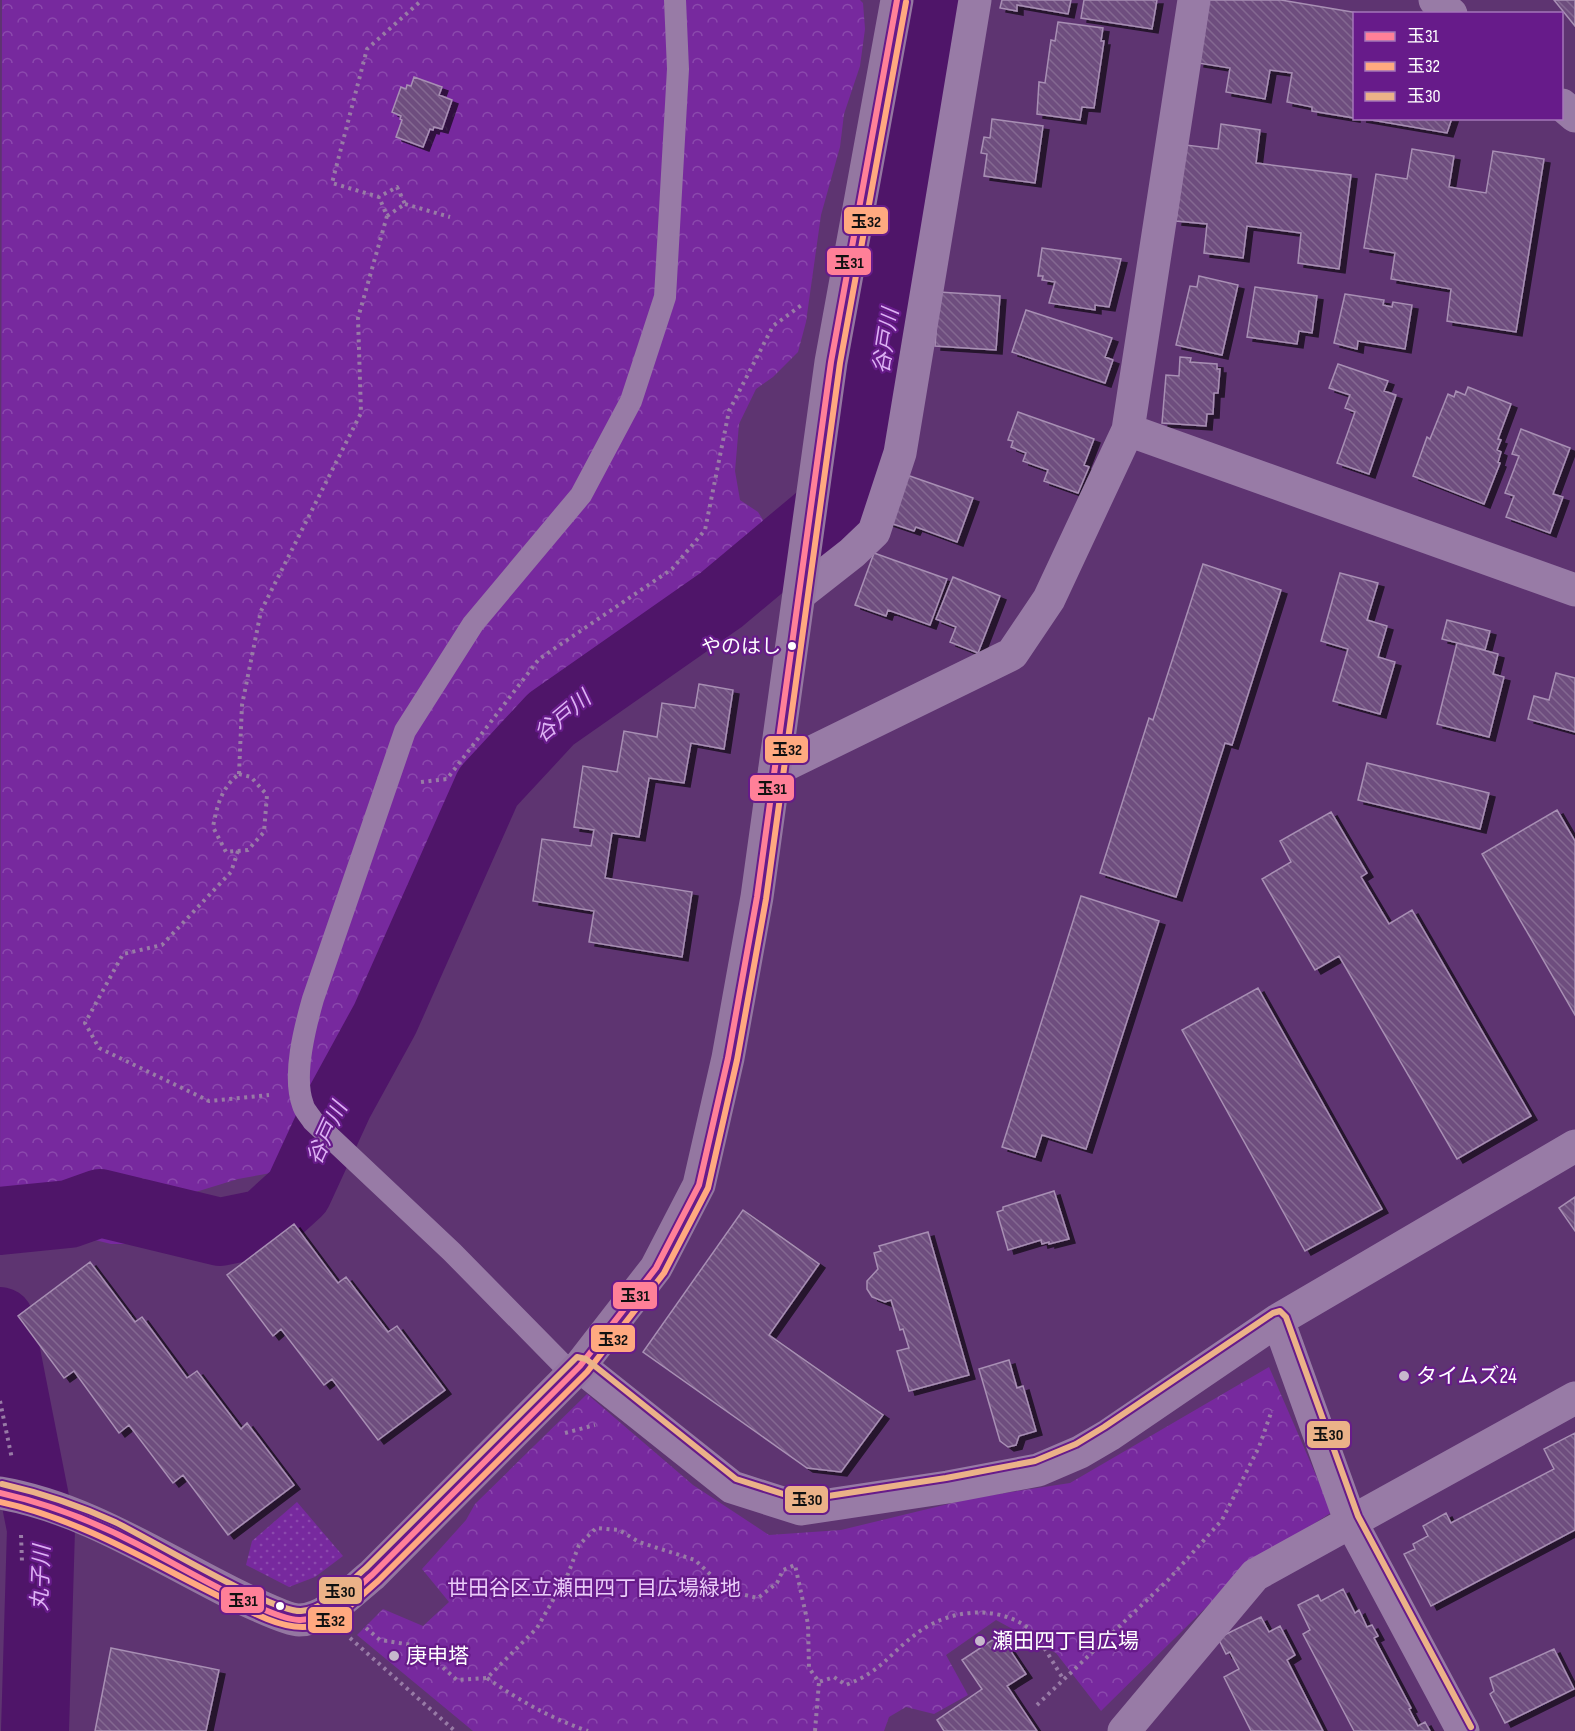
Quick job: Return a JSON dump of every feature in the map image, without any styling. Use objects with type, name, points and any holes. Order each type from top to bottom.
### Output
[{"type":"street","points":[[23,1499],[114,1531],[244,1599],[298,1620],[318,1615],[338,1604],[372,1575],[576,1370],[656,1268],[699,1185],[730,1047],[757,897],[801,593],[831,362],[897,0]]},
{"type":"street","points":[[801,593],[852,553],[874,532],[900,453],[975,0]]},
{"type":"street","points":[[775,770],[1012,654],[1048,599],[1128,430],[1194,0]]},
{"type":"street","points":[[1435,0],[1449,12]]},
{"type":"street","points":[[1563,106],[1575,117]]},
{"type":"street","points":[[1128,430],[1575,590]]},
{"type":"street","points":[[576,1370],[732,1487],[801,1509],[948,1487],[1038,1470],[1080,1452],[1109,1435],[1278,1320],[1575,1146]]},
{"type":"street","points":[[1278,1320],[1350,1520],[1463,1731]]},
{"type":"street","points":[[1124,1731],[1255,1575],[1350,1520],[1575,1398]]},
{"type":"lane","points":[[576,1370],[313,1121],[303,1105],[301,1092],[303,1035],[313,999],[405,731],[473,624],[581,495],[632,401],[665,297],[678,69],[675,0]]},
{"type":"path","points":[[405,204],[397,187],[379,197],[332,183],[367,49],[422,0]]},
{"type":"path","points":[[239,774],[251,777],[267,795],[264,832],[249,850],[226,852],[213,827],[218,801],[228,783],[239,774],[242,705],[261,611],[361,413],[358,318],[387,216],[379,197]]},
{"type":"path","points":[[387,216],[405,204],[450,216]]},
{"type":"path","points":[[387,787],[447,779],[539,659],[672,569],[705,530],[729,411],[773,327],[807,301]]},
{"type":"path","points":[[238,851],[231,872],[162,945],[123,954],[85,1023],[99,1048],[209,1101],[301,1092]]},
{"type":"path","points":[[1037,1706],[1169,1579],[1222,1520],[1259,1447],[1276,1398],[1297,1372]]},
{"type":"path","points":[[554,1438],[599,1424]]},
{"type":"path","points":[[487,1678],[537,1628],[568,1574],[579,1545],[597,1528],[619,1530],[639,1542],[695,1560],[728,1592],[758,1598],[777,1583],[783,1570],[795,1565],[808,1624],[809,1668],[819,1682],[815,1731]]},
{"type":"path","points":[[819,1682],[834,1677],[846,1685],[870,1676],[916,1633],[968,1611],[998,1614],[1029,1628],[1064,1680]]},
{"type":"path","points":[[358,1622],[380,1640],[419,1646],[457,1680],[487,1678],[530,1707],[555,1720],[588,1731]]},
{"type":"path","points":[[352,1628],[346,1635],[455,1731]]},
{"type":"green space","points":[[2,0],[860,0],[863,3],[865,29],[860,66],[844,114],[840,147],[821,215],[806,322],[798,352],[773,377],[756,389],[739,424],[735,471],[740,500],[758,512],[768,528],[766,545],[743,568],[665,616],[593,654],[553,692],[466,793],[377,982],[358,1002],[296,1128],[300,1156],[271,1173],[238,1179],[189,1194],[152,1234],[133,1244],[111,1244],[75,1235],[9,1236],[0,1230]]},
{"type":"green space","name":"世田谷区立瀬田四丁目広場緑地","points":[[1269,1367],[1332,1512],[1248,1566],[1101,1711],[1056,1653],[996,1620],[946,1655],[968,1695],[934,1714],[906,1707],[889,1717],[884,1731],[473,1731],[357,1635],[383,1609],[423,1626],[449,1602],[422,1569],[466,1520],[475,1504],[587,1394],[693,1485],[769,1535],[841,1530],[973,1498],[1070,1483]]},
{"type":"green space","points":[[297,1502],[343,1556],[315,1577],[289,1587],[246,1565],[252,1541]]},
{"type":"building","points":[[1002,0],[1071,0],[1068,14],[1017,5],[1017,11],[1000,8]]},
{"type":"building","points":[[1084,0],[1157,0],[1152,29],[1081,18]]},
{"type":"building","points":[[1208,0],[1281,0],[1353,12],[1353,118],[1312,111],[1312,107],[1287,102],[1292,73],[1270,70],[1265,99],[1226,92],[1230,68],[1198,63]]},
{"type":"building","points":[[1554,0],[1575,0],[1575,26]]},
{"type":"building","points":[[1058,22],[1103,28],[1101,41],[1104,41],[1094,108],[1082,107],[1080,120],[1037,114],[1039,82],[1045,83],[1051,40],[1055,41]]},
{"type":"building","points":[[414,77],[442,87],[439,95],[452,100],[442,129],[434,127],[433,130],[430,129],[423,147],[396,137],[402,120],[401,116],[392,112],[401,87],[406,89],[407,85],[411,86]]},
{"type":"building","points":[[992,119],[1043,126],[1035,183],[984,176],[987,154],[981,153],[984,137],[990,138]]},
{"type":"building","points":[[1372,120],[1451,120],[1447,133]]},
{"type":"building","points":[[1221,124],[1260,130],[1256,163],[1351,175],[1339,269],[1298,263],[1301,233],[1247,226],[1243,258],[1204,253],[1207,224],[1176,221],[1186,145],[1218,149]]},
{"type":"building","points":[[1412,149],[1454,156],[1449,187],[1486,193],[1493,151],[1544,159],[1516,332],[1447,321],[1451,289],[1391,279],[1395,253],[1364,248],[1376,174],[1407,179]]},
{"type":"building","points":[[1042,248],[1121,259],[1109,307],[1095,305],[1095,310],[1049,303],[1055,282],[1042,280],[1043,276],[1038,276]]},
{"type":"building","points":[[1199,276],[1238,285],[1222,355],[1176,345],[1190,286],[1197,287]]},
{"type":"building","points":[[1255,287],[1317,296],[1312,333],[1299,331],[1297,344],[1247,337]]},
{"type":"building","points":[[939,292],[1000,296],[996,350],[935,346]]},
{"type":"building","points":[[1345,294],[1384,300],[1383,305],[1392,307],[1393,302],[1412,305],[1405,349],[1358,341],[1357,349],[1334,343]]},
{"type":"building","points":[[1026,310],[1112,338],[1105,357],[1113,360],[1105,383],[1012,352]]},
{"type":"building","points":[[1180,357],[1191,358],[1190,362],[1217,364],[1217,369],[1220,369],[1218,393],[1214,393],[1213,414],[1207,414],[1206,426],[1162,423],[1166,375],[1179,376]]},
{"type":"building","points":[[1338,364],[1388,381],[1384,391],[1396,395],[1369,474],[1337,463],[1355,412],[1345,408],[1350,395],[1329,388]]},
{"type":"building","points":[[1468,387],[1511,404],[1498,439],[1501,440],[1497,450],[1501,452],[1498,462],[1500,463],[1484,504],[1413,476],[1427,437],[1430,439],[1448,394],[1454,397],[1456,391],[1465,395]]},
{"type":"building","points":[[1018,412],[1094,439],[1084,465],[1089,467],[1078,493],[1044,481],[1048,470],[1023,461],[1026,453],[1011,447],[1013,441],[1008,440]]},
{"type":"building","points":[[1521,429],[1570,448],[1553,494],[1563,497],[1550,533],[1506,517],[1514,496],[1505,493],[1519,456],[1512,454]]},
{"type":"building","points":[[904,474],[973,498],[957,542],[916,527],[914,531],[887,522]]},
{"type":"building","points":[[874,553],[947,579],[930,625],[888,610],[886,616],[855,605]]},
{"type":"building","points":[[1203,564],[1281,590],[1232,745],[1225,743],[1176,897],[1100,873],[1149,718],[1153,720]]},
{"type":"building","points":[[1340,573],[1378,583],[1367,620],[1387,626],[1378,657],[1395,662],[1380,714],[1333,701],[1348,649],[1321,641]]},
{"type":"building","points":[[953,577],[1000,596],[978,653],[950,642],[956,627],[936,619]]},
{"type":"building","points":[[1447,620],[1490,631],[1485,650],[1442,639]]},
{"type":"building","points":[[1457,643],[1498,654],[1493,674],[1504,677],[1489,737],[1437,724]]},
{"type":"building","points":[[1556,673],[1575,678],[1575,732],[1528,719],[1534,696],[1549,700]]},
{"type":"building","points":[[699,684],[733,690],[724,749],[691,743],[684,783],[649,778],[639,837],[612,833],[605,878],[692,892],[682,957],[589,942],[594,911],[533,901],[542,839],[591,846],[594,830],[574,827],[583,766],[617,772],[624,731],[657,737],[662,703],[695,708]]},
{"type":"building","points":[[1367,763],[1489,793],[1480,829],[1358,800]]},
{"type":"building","points":[[1557,810],[1575,841],[1575,1015],[1482,854]]},
{"type":"building","points":[[1331,812],[1367,873],[1361,877],[1389,924],[1412,910],[1531,1116],[1457,1159],[1339,956],[1315,970],[1262,879],[1291,862],[1280,841]]},
{"type":"building","points":[[1081,896],[1159,921],[1086,1149],[1042,1135],[1035,1157],[1002,1147]]},
{"type":"building","points":[[1258,988],[1382,1209],[1305,1251],[1182,1030]]},
{"type":"building","points":[[1054,1191],[1069,1239],[1049,1244],[1049,1242],[1042,1244],[1041,1240],[1008,1250],[997,1212],[1003,1210],[1003,1207]]},
{"type":"building","points":[[1575,1197],[1575,1231],[1559,1208]]},
{"type":"building","points":[[743,1210],[819,1264],[769,1335],[883,1415],[841,1472],[807,1468],[643,1352]]},
{"type":"building","points":[[294,1224],[338,1283],[346,1277],[388,1332],[397,1326],[445,1390],[378,1440],[332,1379],[324,1385],[281,1329],[273,1336],[227,1275]]},
{"type":"building","points":[[928,1232],[969,1375],[909,1391],[897,1351],[909,1348],[903,1329],[900,1330],[891,1300],[885,1302],[872,1297],[867,1289],[867,1281],[878,1269],[874,1253],[881,1251],[879,1246]]},
{"type":"building","points":[[90,1262],[135,1322],[142,1317],[187,1378],[197,1371],[241,1429],[247,1423],[294,1485],[228,1535],[183,1475],[173,1483],[129,1425],[119,1433],[74,1371],[64,1378],[18,1316]]},
{"type":"building","points":[[1009,1360],[1017,1388],[1023,1386],[1036,1431],[1019,1436],[1016,1445],[1008,1447],[1000,1441],[979,1369]]},
{"type":"building","points":[[1575,1433],[1575,1530],[1431,1606],[1404,1554],[1415,1549],[1413,1544],[1428,1536],[1423,1526],[1446,1513],[1451,1523],[1554,1469],[1544,1449]]},
{"type":"building","points":[[1343,1589],[1355,1613],[1359,1610],[1367,1627],[1372,1625],[1378,1636],[1374,1638],[1418,1726],[1425,1722],[1430,1731],[1354,1731],[1303,1634],[1310,1630],[1298,1605],[1318,1595],[1321,1601]]},
{"type":"building","points":[[1261,1617],[1269,1632],[1280,1626],[1295,1655],[1287,1660],[1323,1731],[1251,1731],[1224,1677],[1239,1669],[1230,1652],[1226,1654],[1218,1638]]},
{"type":"building","points":[[1000,1635],[1026,1674],[1007,1686],[1037,1731],[944,1731],[937,1720],[982,1689],[962,1660]]},
{"type":"building","points":[[111,1648],[219,1670],[206,1731],[95,1731]]},
{"type":"building","points":[[1554,1649],[1574,1689],[1505,1723],[1490,1694],[1494,1691],[1490,1678]]},
{"type":"waterway","name":"谷戸川","points":[[0,1221],[69,1214],[100,1203],[220,1232],[264,1223],[298,1192],[339,1103],[385,1019],[488,787],[551,719],[721,600],[850,492],[864,466],[941,0]]},
{"type":"waterway","name":"丸子川","points":[[0,1321],[41,1529],[35,1731]]},
{"type":"transit line","name":"玉31","points":[[0,1493],[53,1508],[104,1528],[265,1610],[299,1620],[319,1616],[329,1611],[372,1575],[580,1366],[656,1268],[699,1185],[728,1058],[757,897],[831,362],[897,0]]},
{"type":"transit line","name":"玉32","points":[[0,1502],[36,1511],[103,1538],[267,1619],[286,1625],[316,1626],[340,1614],[378,1581],[587,1372],[664,1273],[708,1188],[737,1060],[766,899],[840,363],[906,2]]},
{"type":"transit line","name":"玉30","points":[[2,1484],[59,1500],[101,1516],[238,1588],[264,1600],[301,1611],[319,1606],[366,1568],[577,1357],[586,1359],[736,1479],[802,1500],[946,1478],[1035,1461],[1076,1444],[1104,1427],[1273,1313],[1280,1311],[1286,1317],[1358,1516],[1471,1727]]},
{"type":"place","name":"やのはし","points":[[792,646]]},
{"type":"place","name":"タイムズ24","points":[[1404,1376]]},
{"type":"place","name":"瀬田四丁目広場","points":[[980,1641]]},
{"type":"place","name":"庚申塔","points":[[394,1656]]}]
